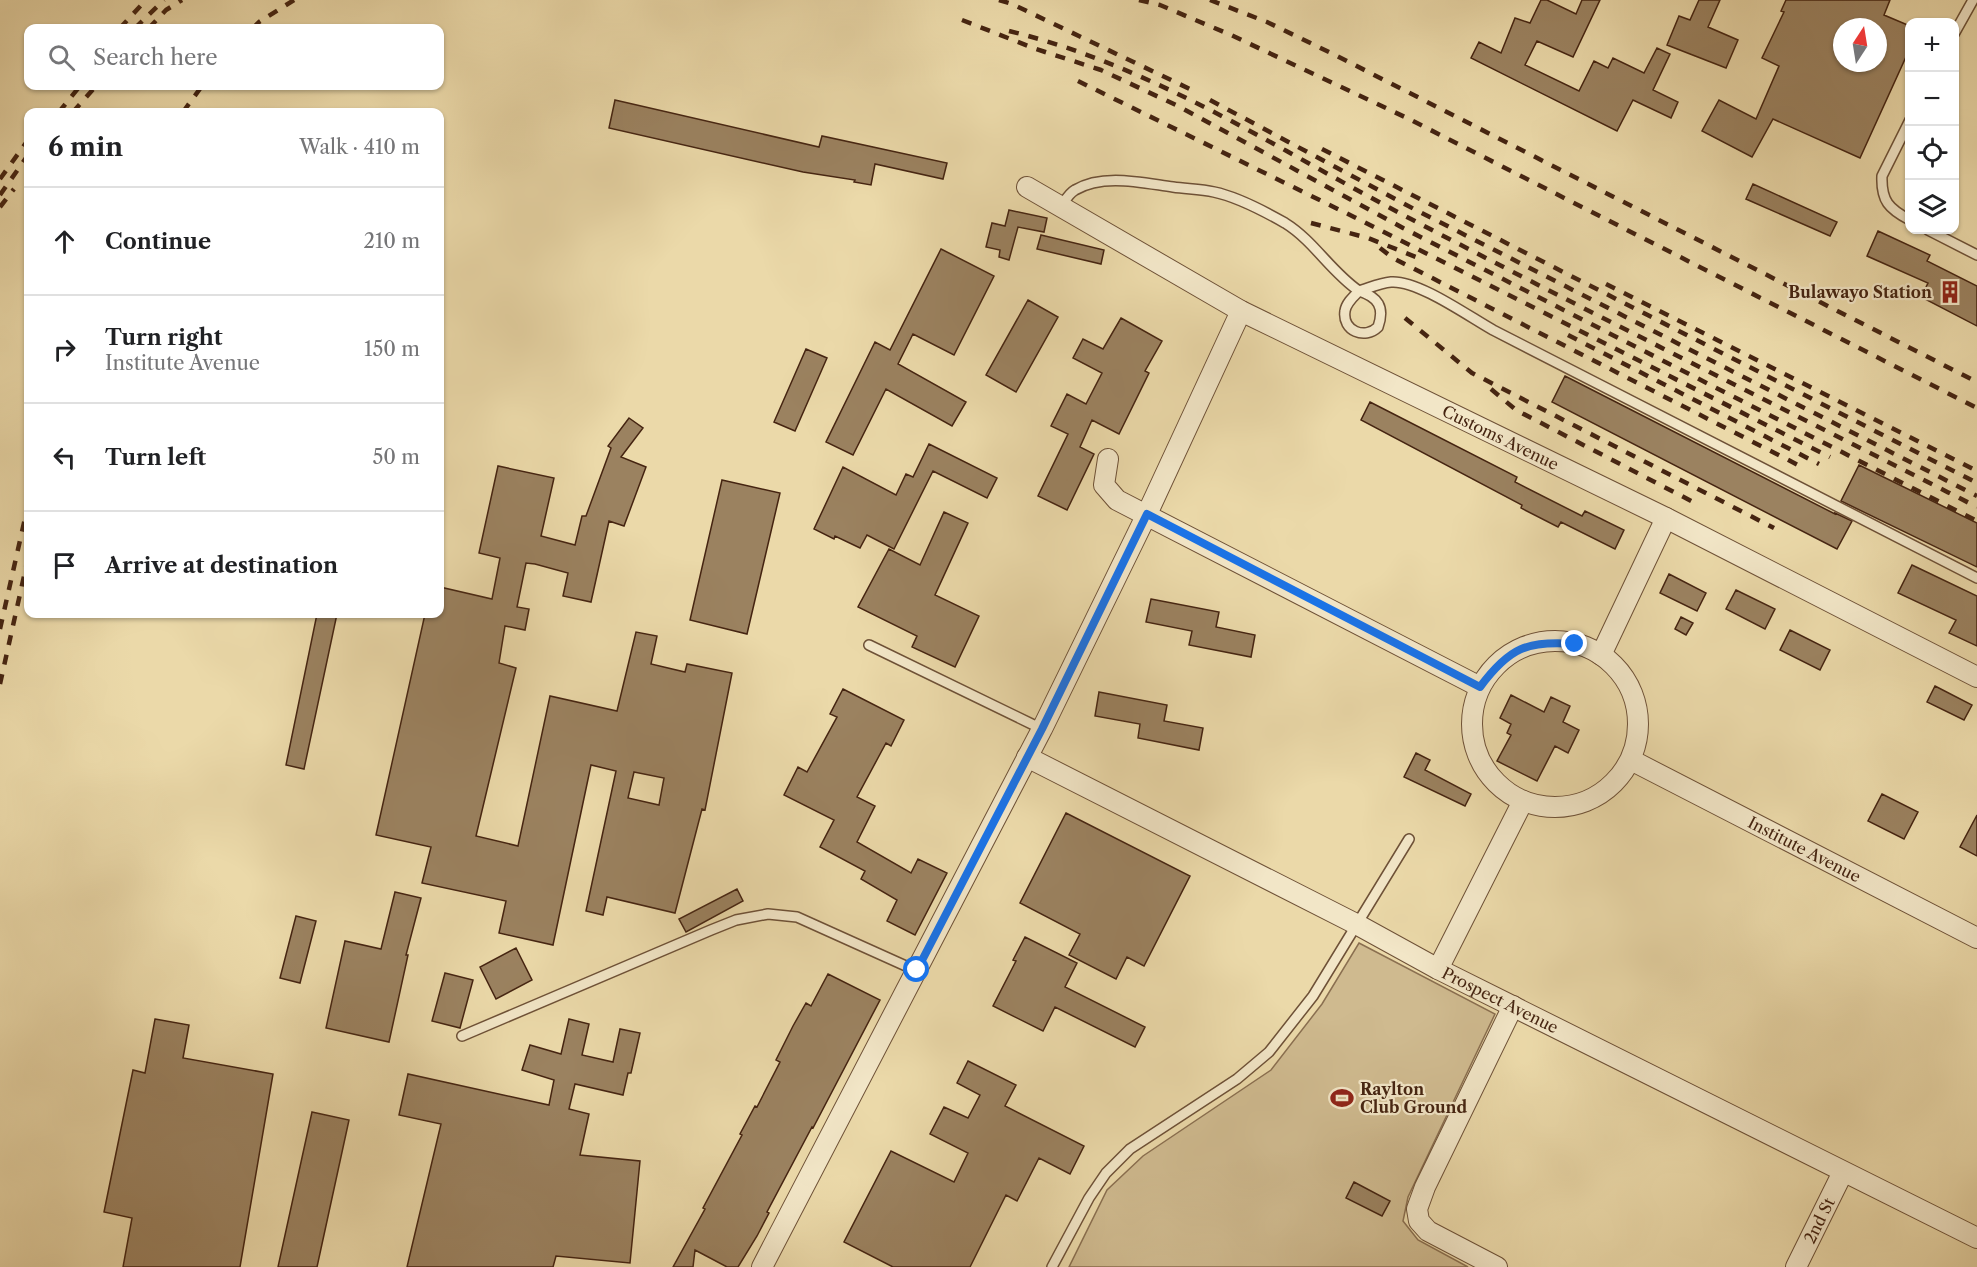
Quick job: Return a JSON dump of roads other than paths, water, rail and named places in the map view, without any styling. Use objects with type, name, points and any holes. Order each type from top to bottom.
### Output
[{"type":"street","name":"Customs Avenue","points":[[1027,187],[1241,311],[1666,518],[1977,677]]},
{"type":"street","points":[[762,1267],[1028,757],[1147,514],[1241,311]]},
{"type":"street","points":[[1108,459],[1104,485],[1117,500],[1480,687]]},
{"type":"street","points":[[1601,655],[1666,518]]},
{"type":"street","points":[[1547,642],[1575,644],[1601,655],[1618,670],[1631,691],[1638,713],[1637,737],[1631,760],[1612,785],[1585,802],[1554,807],[1523,801],[1500,787],[1482,765],[1473,740],[1472,713],[1480,687],[1497,664],[1520,649],[1547,642]]},
{"type":"street","name":"Prospect Avenue","points":[[1028,757],[1358,925],[1438,969],[1977,1238]]},
{"type":"street","name":"Institute Avenue","points":[[1631,760],[1977,938]]},
{"type":"street","points":[[1438,969],[1523,801]]},
{"type":"street","points":[[1497,1267],[1428,1231],[1419,1221],[1417,1209],[1425,1187],[1513,1006]]},
{"type":"street","name":"2nd St","points":[[1796,1267],[1844,1172]]},
{"type":"lane","points":[[1959,25],[1973,0]]},
{"type":"lane","points":[[1905,217],[1893,211],[1883,195],[1882,177],[1907,126]]},
{"type":"lane","points":[[1061,207],[1070,193],[1077,188],[1118,180],[1216,192],[1287,224],[1310,243],[1339,275],[1359,291],[1374,297],[1380,303],[1382,311],[1378,327],[1369,333],[1353,331],[1347,324],[1345,311],[1350,300],[1359,291],[1389,282],[1420,288],[1492,330],[1977,578]]},
{"type":"lane","points":[[1936,234],[1977,255]]},
{"type":"lane","points":[[869,645],[1042,729]]},
{"type":"lane","points":[[1052,1267],[1089,1198],[1106,1173],[1130,1149],[1228,1086],[1269,1052],[1313,996],[1409,839]]},
{"type":"lane","points":[[462,1036],[736,920],[768,914],[796,917],[917,970]]},
{"type":"railway","points":[[124,24],[146,0]]},
{"type":"railway","points":[[139,24],[164,0]]},
{"type":"railway","points":[[153,24],[166,10],[182,0]]},
{"type":"railway","points":[[257,24],[294,0]]},
{"type":"railway","points":[[999,0],[1012,4],[1192,90]]},
{"type":"railway","points":[[1139,0],[1160,5],[1231,35],[1407,118],[1977,408]]},
{"type":"railway","points":[[1210,0],[1267,22],[1335,55],[1977,382]]},
{"type":"railway","points":[[962,20],[1036,49],[1101,70],[1178,106],[1403,228],[1977,521]]},
{"type":"railway","points":[[1009,31],[1063,46],[1165,88],[1481,256],[1977,507]]},
{"type":"railway","points":[[1078,81],[1830,457]]},
{"type":"railway","points":[[62,108],[77,90]]},
{"type":"railway","points":[[77,108],[92,90]]},
{"type":"railway","points":[[186,108],[199,90]]},
{"type":"railway","points":[[1210,100],[1414,209],[1977,496]]},
{"type":"railway","points":[[0,179],[24,146]]},
{"type":"railway","points":[[1322,149],[1977,483]]},
{"type":"railway","points":[[0,195],[24,161]]},
{"type":"railway","points":[[0,207],[14,189]]},
{"type":"railway","points":[[1311,223],[1368,238],[1416,257]]},
{"type":"railway","points":[[1380,248],[1393,258],[1800,466]]},
{"type":"railway","points":[[1606,284],[1977,471]]},
{"type":"railway","points":[[1405,318],[1472,373],[1774,528]]},
{"type":"railway","points":[[1568,335],[1819,464]]},
{"type":"railway","points":[[1491,389],[1516,410],[1697,504]]},
{"type":"railway","points":[[0,629],[24,523]]},
{"type":"railway","points":[[0,684],[24,576]]},
{"type":"place","name":"Bulawayo Station","points":[[1950,292]]},
{"type":"place","name":"Raylton Club Ground","points":[[1342,1098]]}]
